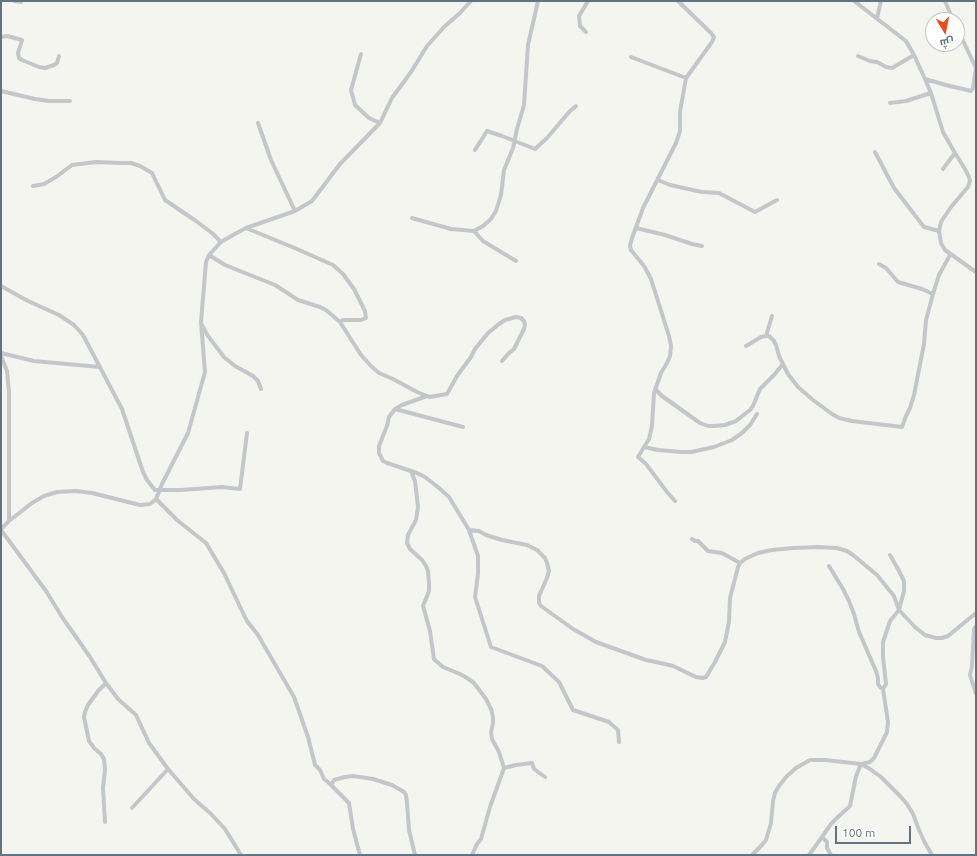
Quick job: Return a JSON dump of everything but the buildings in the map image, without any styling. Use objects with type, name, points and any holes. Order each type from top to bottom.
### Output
[{"type":"street","points":[[14,1],[21,2]]},
{"type":"street","points":[[241,855],[225,829],[194,799],[168,769],[149,743],[136,715],[118,699],[106,683],[46,591],[1,530],[9,521],[32,503],[44,496],[57,492],[76,491],[92,493],[140,505],[150,504],[156,499],[188,433],[205,372],[200,322],[206,262],[209,255],[221,242],[246,228],[295,211],[312,201],[340,164],[380,123],[392,98],[411,72],[427,46],[471,1]]},
{"type":"street","points":[[412,218],[451,229],[474,231],[491,219],[496,211],[501,195],[504,170],[513,148],[524,105],[528,45],[538,1]]},
{"type":"street","points":[[586,32],[580,26],[579,16],[588,1]]},
{"type":"street","points":[[675,500],[667,492],[646,464],[638,457],[647,444],[650,434],[656,390],[661,372],[670,356],[671,346],[651,279],[644,266],[631,250],[630,243],[643,208],[676,143],[680,131],[680,112],[686,78],[714,37],[711,32],[678,1]]},
{"type":"street","points":[[854,1],[906,41],[925,79],[943,132],[969,177],[969,184],[941,222],[939,231],[941,243],[950,255],[976,272]]},
{"type":"street","points":[[877,18],[881,1]]},
{"type":"street","points":[[944,1],[949,12]]},
{"type":"street","points":[[1,37],[7,36],[22,40],[18,53],[20,59],[41,68],[56,64],[59,56]]},
{"type":"street","points":[[925,79],[971,90],[973,88],[976,68],[965,45]]},
{"type":"street","points":[[361,54],[350,90],[355,106],[369,118],[380,123]]},
{"type":"street","points":[[858,56],[892,68],[914,55]]},
{"type":"street","points":[[630,57],[686,78]]},
{"type":"street","points":[[1,91],[35,99],[70,101]]},
{"type":"street","points":[[890,104],[906,101],[931,93]]},
{"type":"street","points":[[475,150],[487,131],[535,149],[576,106]]},
{"type":"street","points":[[258,123],[271,160],[295,211]]},
{"type":"street","points":[[875,152],[894,188],[924,227],[939,231]]},
{"type":"street","points":[[943,169],[955,153]]},
{"type":"street","points":[[34,186],[44,184],[56,178],[72,166],[80,164],[96,162],[131,163],[152,173],[165,200],[212,233],[221,242]]},
{"type":"street","points":[[658,180],[670,185],[702,192],[719,193],[755,212],[777,200]]},
{"type":"street","points":[[246,228],[332,265],[343,274],[365,311],[366,318],[361,320],[342,320],[340,322]]},
{"type":"street","points":[[636,228],[702,246]]},
{"type":"street","points":[[474,231],[483,241],[516,261]]},
{"type":"street","points":[[209,255],[225,265],[275,285],[298,300],[326,310],[340,322],[361,355],[379,373],[427,396],[430,397],[447,394],[479,343],[488,333],[505,320],[516,317],[521,318],[525,325],[518,343],[502,361]]},
{"type":"street","points":[[746,346],[761,337],[766,336],[771,338],[776,345],[779,356],[788,374],[798,387],[813,400],[839,418],[902,427],[914,395],[924,344],[926,320],[933,294],[939,275],[950,255]]},
{"type":"street","points":[[879,264],[886,268],[898,282],[933,294]]},
{"type":"street","points":[[1,286],[68,320],[83,335],[122,409],[143,472],[147,480],[156,490],[222,487],[240,489],[247,433]]},
{"type":"street","points":[[766,336],[772,316]]},
{"type":"street","points":[[200,322],[208,336],[224,357],[235,366],[253,376],[258,381],[261,389]]},
{"type":"street","points":[[1,354],[34,361],[100,367]]},
{"type":"street","points":[[1,354],[7,371],[9,392],[9,521]]},
{"type":"street","points":[[656,390],[662,396],[700,423],[714,426],[725,425],[741,418],[750,410],[760,389],[783,364]]},
{"type":"street","points":[[427,396],[394,409],[389,417],[388,426],[379,446],[379,453],[383,461],[411,471],[425,478],[439,488],[449,497],[469,530],[478,556],[478,574],[475,597],[491,647],[542,666],[559,682],[573,710],[608,722],[618,730],[619,742]]},
{"type":"street","points":[[394,409],[463,427]]},
{"type":"street","points":[[644,447],[682,452],[691,452],[714,447],[732,440],[742,433],[750,425],[757,414]]},
{"type":"street","points":[[411,471],[415,481],[418,507],[416,520],[408,535],[408,542],[410,549],[422,560],[428,571],[429,591],[423,606],[430,631],[434,659],[443,667],[460,674],[474,683],[486,700],[493,716],[491,732],[492,739],[499,752],[504,768],[490,807],[481,839],[472,855]]},
{"type":"street","points":[[156,499],[177,520],[206,543],[224,573],[242,613],[261,640],[294,697],[308,737],[315,765],[320,770],[324,779],[331,784],[349,803],[351,819],[360,855]]},
{"type":"street","points":[[469,530],[480,531],[486,535],[527,545],[537,550],[548,563],[549,571],[539,596],[539,603],[544,609],[573,629],[596,642],[646,660],[673,666],[699,678],[703,678],[708,675],[725,642],[729,622],[730,598],[740,562],[753,555],[772,550],[837,548],[854,555],[877,575],[894,596],[899,610],[925,635],[936,638],[948,636],[976,613]]},
{"type":"street","points":[[692,539],[698,541],[708,551],[722,553],[740,562]]},
{"type":"street","points":[[752,855],[766,840],[771,823],[775,793],[787,776],[796,768],[810,760],[861,764],[870,762],[874,758],[887,732],[888,722],[883,689],[886,684],[883,642],[890,621],[899,610],[904,591],[904,581],[890,556]]},
{"type":"street","points":[[829,566],[849,601],[859,632],[876,671],[878,684],[883,689]]},
{"type":"street","points":[[976,628],[974,666],[970,676],[976,694]]},
{"type":"street","points":[[105,822],[103,788],[105,770],[104,759],[89,741],[84,717],[88,705],[106,683]]},
{"type":"street","points":[[504,768],[532,763],[534,769],[546,777]]},
{"type":"street","points":[[809,855],[831,824],[850,806],[856,776],[861,764]]},
{"type":"street","points":[[861,764],[881,776],[907,804],[913,814],[918,830],[932,855]]},
{"type":"street","points":[[132,808],[168,769]]},
{"type":"street","points":[[331,784],[334,780],[353,776],[373,779],[392,785],[404,792],[407,803],[409,830],[415,855]]},
{"type":"street","points":[[822,837],[827,842],[827,848],[831,855]]}]
